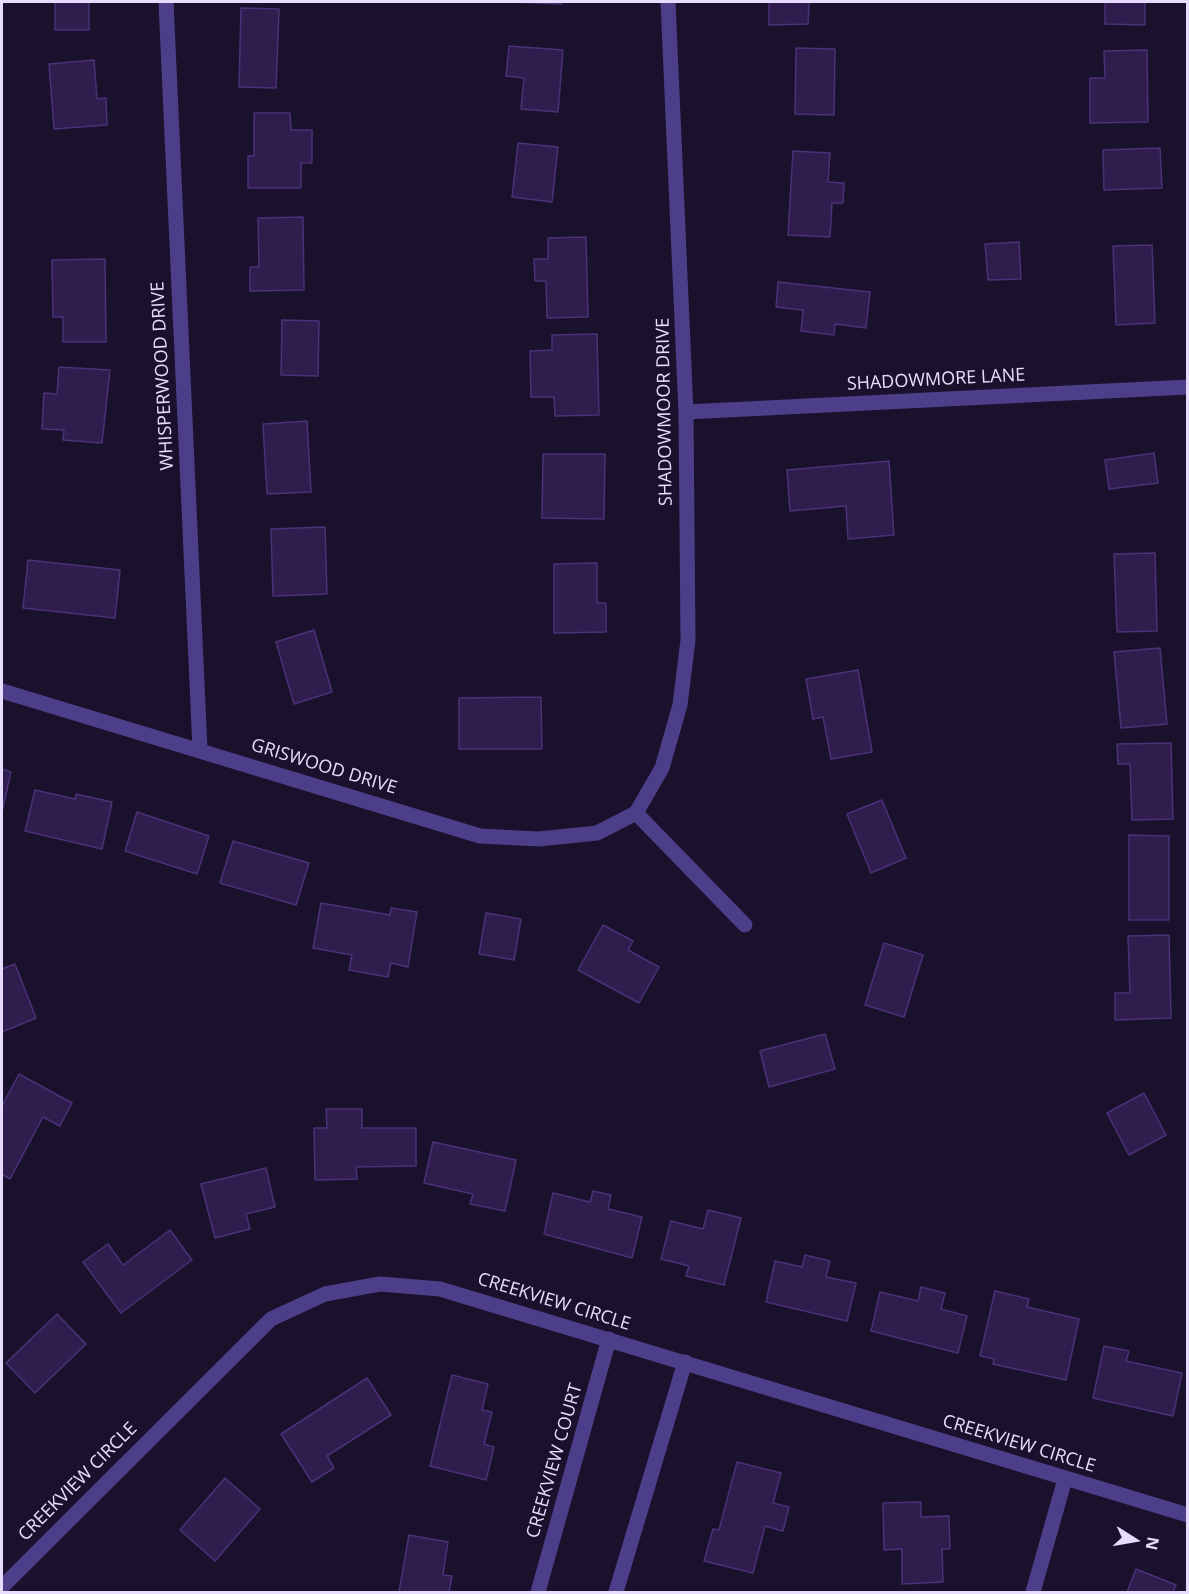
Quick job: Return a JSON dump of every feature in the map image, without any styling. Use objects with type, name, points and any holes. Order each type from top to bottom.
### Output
[{"type":"street","name":"WHISPERWOOD DRIVE","points":[[166,2],[200,749]]},
{"type":"street","name":"SHADOWMOOR DRIVE","points":[[636,813],[662,768],[680,705],[688,640],[686,412],[668,2]]},
{"type":"street","name":"SHADOWMORE LANE","points":[[686,412],[1188,387]]},
{"type":"street","name":"GRISWOOD DRIVE","points":[[2,690],[480,836],[539,840],[597,833],[636,813]]},
{"type":"street","points":[[636,813],[745,925]]},
{"type":"street","name":"CREEKVIEW CIRCLE","points":[[2,1587],[271,1319],[325,1294],[380,1284],[440,1289],[1188,1515]]},
{"type":"street","name":"CREEKVIEW COURT","points":[[538,1593],[609,1339]]},
{"type":"street","points":[[616,1593],[685,1362]]},
{"type":"street","points":[[1033,1593],[1065,1479]]},
{"type":"building","points":[[55,2],[89,2],[89,30],[55,30]]},
{"type":"building","points":[[513,2],[561,2],[561,4]]},
{"type":"building","points":[[769,2],[809,2],[808,24],[769,25]]},
{"type":"building","points":[[1105,2],[1145,2],[1145,25],[1105,24]]},
{"type":"building","points":[[241,8],[279,9],[276,88],[239,87]]},
{"type":"building","points":[[509,46],[563,50],[558,112],[521,109],[524,78],[506,76]]},
{"type":"building","points":[[796,48],[835,49],[834,115],[795,114]]},
{"type":"building","points":[[1147,50],[1148,122],[1090,123],[1090,78],[1105,78],[1104,51]]},
{"type":"building","points":[[94,60],[97,99],[106,98],[107,125],[54,129],[49,64]]},
{"type":"building","points":[[254,113],[290,113],[291,130],[312,130],[312,163],[301,163],[301,188],[248,188],[248,156],[254,156]]},
{"type":"building","points":[[518,143],[558,147],[552,202],[512,197]]},
{"type":"building","points":[[1160,148],[1162,188],[1104,190],[1103,150]]},
{"type":"building","points":[[793,151],[830,153],[828,182],[844,183],[843,203],[832,203],[830,237],[788,235]]},
{"type":"building","points":[[303,217],[304,290],[250,291],[250,267],[259,267],[258,218]]},
{"type":"building","points":[[586,237],[588,317],[547,318],[546,281],[535,281],[534,259],[548,259],[548,238]]},
{"type":"building","points":[[1019,242],[1021,279],[988,280],[985,244]]},
{"type":"building","points":[[1152,245],[1155,323],[1116,325],[1113,246]]},
{"type":"building","points":[[105,259],[106,342],[63,342],[63,317],[53,317],[52,260]]},
{"type":"building","points":[[778,282],[870,292],[866,328],[835,324],[834,335],[801,331],[803,310],[776,307]]},
{"type":"building","points":[[282,320],[319,321],[318,376],[281,375]]},
{"type":"building","points":[[597,334],[599,415],[555,416],[554,397],[531,397],[530,351],[552,350],[552,335]]},
{"type":"building","points":[[59,367],[110,370],[102,443],[63,440],[64,430],[42,429],[44,393],[57,394]]},
{"type":"building","points":[[307,421],[311,492],[267,494],[263,424]]},
{"type":"building","points":[[1154,453],[1158,483],[1109,489],[1105,460]]},
{"type":"building","points":[[543,454],[605,454],[604,519],[542,518]]},
{"type":"building","points":[[889,461],[894,535],[848,539],[846,506],[790,511],[787,470]]},
{"type":"building","points":[[325,527],[327,594],[273,596],[271,529]]},
{"type":"building","points":[[1155,553],[1157,631],[1117,632],[1114,554]]},
{"type":"building","points":[[28,560],[120,570],[115,618],[23,608]]},
{"type":"building","points":[[597,563],[597,603],[606,603],[606,632],[554,633],[554,564]]},
{"type":"building","points":[[314,630],[332,692],[294,704],[276,642]]},
{"type":"building","points":[[1160,648],[1167,724],[1121,728],[1114,652]]},
{"type":"building","points":[[858,670],[872,752],[831,759],[823,717],[813,719],[806,679]]},
{"type":"building","points":[[541,697],[542,749],[459,749],[459,698]]},
{"type":"building","points":[[1171,743],[1173,819],[1132,820],[1130,764],[1118,764],[1117,744]]},
{"type":"building","points":[[2,769],[11,772],[2,812]]},
{"type":"building","points":[[35,790],[75,799],[76,794],[112,802],[102,849],[25,831]]},
{"type":"building","points":[[882,800],[906,858],[871,873],[847,814]]},
{"type":"building","points":[[137,812],[209,836],[197,874],[125,851]]},
{"type":"building","points":[[1129,835],[1169,836],[1169,920],[1129,920]]},
{"type":"building","points":[[233,841],[309,863],[296,905],[220,883]]},
{"type":"building","points":[[321,903],[390,915],[391,908],[417,912],[408,967],[391,963],[388,977],[349,970],[352,955],[313,948]]},
{"type":"building","points":[[486,913],[521,919],[514,960],[479,954]]},
{"type":"building","points":[[603,925],[633,941],[628,950],[659,967],[639,1003],[578,970]]},
{"type":"building","points":[[1169,935],[1171,1018],[1115,1020],[1115,993],[1130,993],[1128,936]]},
{"type":"building","points":[[884,943],[923,955],[904,1017],[865,1005]]},
{"type":"building","points":[[15,964],[36,1018],[2,1032],[2,969]]},
{"type":"building","points":[[825,1034],[835,1069],[769,1087],[760,1051]]},
{"type":"building","points":[[19,1074],[72,1103],[60,1126],[43,1117],[10,1179],[2,1174],[2,1106]]},
{"type":"building","points":[[1144,1093],[1166,1135],[1129,1155],[1107,1113]]},
{"type":"building","points":[[326,1109],[362,1109],[362,1128],[416,1128],[416,1166],[356,1167],[357,1179],[315,1180],[314,1128],[327,1128]]},
{"type":"building","points":[[433,1142],[516,1160],[505,1211],[470,1204],[473,1194],[424,1183]]},
{"type":"building","points":[[266,1168],[275,1207],[246,1214],[250,1229],[215,1238],[201,1184]]},
{"type":"building","points":[[593,1191],[611,1195],[608,1209],[642,1217],[632,1258],[544,1234],[553,1193],[590,1202]]},
{"type":"building","points":[[708,1210],[741,1218],[724,1285],[686,1276],[689,1266],[661,1259],[671,1221],[703,1229]]},
{"type":"building","points":[[170,1230],[192,1260],[121,1313],[83,1262],[108,1244],[123,1265]]},
{"type":"building","points":[[805,1255],[830,1261],[826,1277],[856,1283],[847,1321],[766,1302],[775,1261],[802,1267]]},
{"type":"building","points":[[921,1287],[945,1293],[941,1309],[967,1316],[958,1353],[871,1331],[880,1292],[918,1301]]},
{"type":"building","points":[[995,1291],[1029,1299],[1027,1307],[1079,1319],[1066,1380],[993,1364],[994,1359],[980,1356]]},
{"type":"building","points":[[57,1314],[86,1344],[35,1393],[6,1363]]},
{"type":"building","points":[[1104,1346],[1129,1351],[1126,1361],[1182,1373],[1173,1416],[1093,1398]]},
{"type":"building","points":[[452,1375],[488,1384],[482,1410],[492,1412],[484,1444],[494,1447],[486,1480],[430,1466]]},
{"type":"building","points":[[367,1378],[391,1415],[327,1456],[334,1468],[312,1482],[281,1434]]},
{"type":"building","points":[[737,1462],[781,1473],[773,1503],[789,1507],[783,1531],[765,1526],[753,1573],[704,1561],[713,1529],[719,1530]]},
{"type":"building","points":[[225,1478],[260,1509],[215,1561],[180,1530]]},
{"type":"building","points":[[921,1502],[921,1517],[949,1516],[950,1549],[942,1549],[943,1582],[902,1584],[902,1549],[884,1550],[883,1503]]},
{"type":"building","points":[[409,1535],[448,1542],[443,1575],[452,1576],[449,1592],[399,1592]]},
{"type":"building","points":[[1136,1569],[1176,1585],[1173,1592],[1127,1592]]}]
